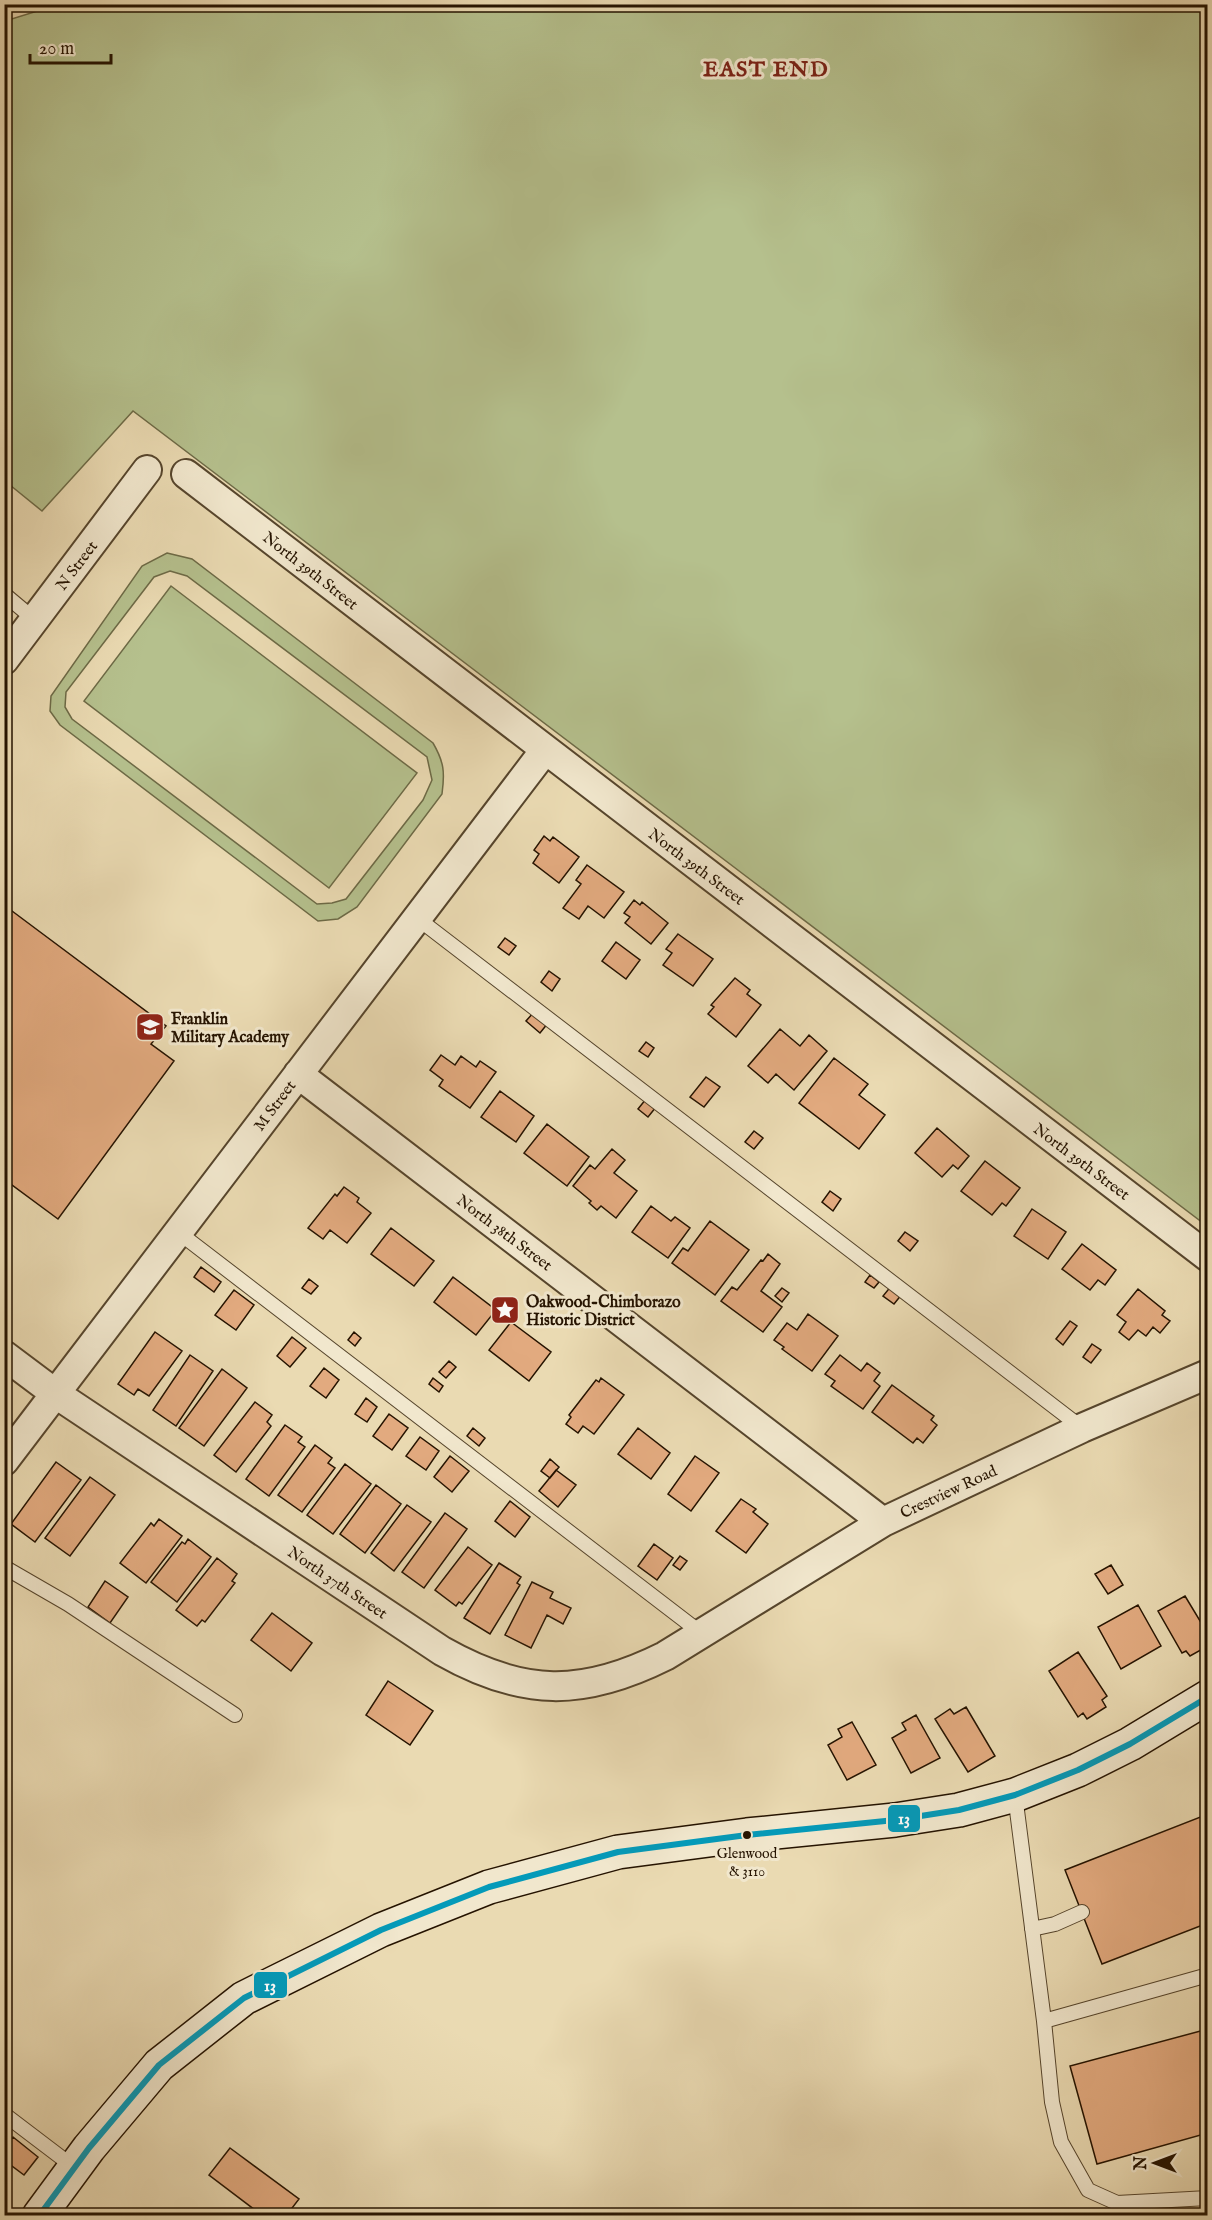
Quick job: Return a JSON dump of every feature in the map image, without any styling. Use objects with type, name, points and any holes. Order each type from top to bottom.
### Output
[{"type":"street","name":"N Street","points":[[4,660],[147,470]]},
{"type":"street","name":"North 39th Street","points":[[186,474],[1208,1257]]},
{"type":"street","name":"M Street","points":[[4,1461],[545,750]]},
{"type":"street","name":"North 38th Street","points":[[298,1074],[883,1522]]},
{"type":"street","name":"North 37th Street","points":[[4,1355],[56,1394],[442,1651],[491,1676],[552,1687],[584,1685],[620,1676],[641,1667],[665,1656],[701,1633]]},
{"type":"street","name":"Crestview Road","points":[[701,1633],[883,1522],[1082,1428],[1208,1374]]},
{"type":"street","points":[[39,2216],[159,2065],[244,1998],[381,1930],[489,1887],[618,1852],[895,1820],[959,1810],[1015,1795],[1089,1765],[1130,1744],[1208,1697]]},
{"type":"lane","points":[[4,594],[35,620]]},
{"type":"lane","points":[[417,918],[1082,1428]]},
{"type":"lane","points":[[178,1232],[701,1633]]},
{"type":"lane","points":[[4,1567],[68,1604],[235,1715]]},
{"type":"lane","points":[[1015,1795],[1052,2102],[1061,2142],[1088,2190],[1117,2203],[1208,2198]]},
{"type":"lane","points":[[1032,1929],[1055,1924],[1082,1912]]},
{"type":"lane","points":[[1044,2021],[1208,1975]]},
{"type":"lane","points":[[4,2114],[75,2168]]},
{"type":"green space","points":[[60,4],[1207,5],[1208,595],[1202,598],[1208,623],[1207,1226],[133,411],[42,511],[5,481],[5,21]]},
{"type":"green space","points":[[167,553],[192,559],[433,743],[443,767],[442,794],[357,907],[338,919],[318,921],[60,725],[50,711],[51,696],[142,566]],"holes":[[[170,571],[187,576],[427,757],[432,780],[423,800],[346,899],[317,904],[72,719],[65,707],[66,692],[154,577]]]},
{"type":"green space","points":[[171,586],[417,773],[329,888],[84,701]]},
{"type":"building","points":[[544,836],[550,841],[553,837],[579,857],[559,883],[533,863],[539,854],[534,850]]},
{"type":"building","points":[[587,865],[624,892],[604,918],[588,906],[579,919],[563,908],[581,884],[576,880]]},
{"type":"building","points":[[634,900],[640,905],[642,902],[668,923],[651,944],[625,923],[630,917],[624,913]]},
{"type":"building","name":"Franklin Military Academy","points":[[4,905],[166,1026],[151,1044],[174,1061],[58,1219],[4,1179]]},
{"type":"building","points":[[678,934],[713,959],[693,986],[663,965],[672,953],[666,949]]},
{"type":"building","points":[[505,938],[516,946],[509,955],[498,947]]},
{"type":"building","points":[[616,942],[640,960],[626,979],[602,961]]},
{"type":"building","points":[[549,971],[560,979],[552,991],[541,982]]},
{"type":"building","points":[[735,978],[750,990],[747,994],[761,1005],[736,1037],[708,1014],[714,1007],[711,1005]]},
{"type":"building","points":[[534,1012],[548,1023],[540,1033],[526,1021]]},
{"type":"building","points":[[780,1029],[800,1046],[809,1035],[827,1051],[794,1090],[776,1074],[768,1083],[748,1066]]},
{"type":"building","points":[[646,1042],[654,1048],[648,1057],[639,1051]]},
{"type":"building","points":[[441,1055],[455,1065],[461,1056],[476,1067],[480,1061],[496,1072],[470,1108],[439,1086],[443,1080],[430,1070]]},
{"type":"building","points":[[834,1058],[868,1084],[859,1095],[885,1115],[859,1149],[799,1103]]},
{"type":"building","points":[[706,1077],[720,1087],[704,1107],[690,1097]]},
{"type":"building","points":[[500,1091],[534,1116],[516,1142],[481,1117]]},
{"type":"building","points":[[646,1099],[656,1107],[648,1117],[638,1109]]},
{"type":"building","points":[[547,1124],[589,1157],[567,1186],[524,1153]]},
{"type":"building","points":[[937,1128],[969,1156],[958,1169],[953,1165],[942,1177],[915,1153]]},
{"type":"building","points":[[754,1131],[763,1138],[754,1149],[745,1142]]},
{"type":"building","points":[[612,1149],[625,1160],[614,1173],[637,1191],[616,1218],[601,1206],[597,1210],[589,1203],[591,1201],[573,1186],[590,1165],[595,1169]]},
{"type":"building","points":[[985,1161],[1020,1188],[1006,1206],[1002,1203],[992,1215],[961,1191]]},
{"type":"building","points":[[344,1187],[359,1198],[357,1202],[371,1213],[347,1243],[330,1230],[323,1239],[308,1228],[335,1194],[337,1196]]},
{"type":"building","points":[[830,1191],[841,1199],[833,1211],[822,1202]]},
{"type":"building","points":[[651,1206],[671,1221],[675,1217],[690,1228],[668,1258],[632,1232]]},
{"type":"building","points":[[1032,1209],[1066,1232],[1048,1259],[1014,1236]]},
{"type":"building","points":[[710,1221],[749,1250],[715,1295],[672,1263],[683,1248],[688,1251]]},
{"type":"building","points":[[391,1228],[434,1261],[414,1286],[371,1254]]},
{"type":"building","points":[[905,1232],[918,1241],[910,1251],[898,1241]]},
{"type":"building","points":[[1082,1244],[1116,1270],[1105,1285],[1098,1280],[1090,1290],[1062,1269]]},
{"type":"building","points":[[768,1254],[780,1264],[761,1291],[782,1307],[763,1332],[721,1301],[732,1287],[737,1290]]},
{"type":"building","points":[[201,1267],[221,1282],[214,1292],[194,1277]]},
{"type":"building","points":[[870,1275],[879,1282],[874,1288],[865,1282]]},
{"type":"building","points":[[453,1277],[496,1310],[476,1335],[434,1302]]},
{"type":"building","points":[[309,1279],[318,1286],[311,1294],[302,1288]]},
{"type":"building","points":[[892,1285],[902,1294],[894,1304],[883,1296]]},
{"type":"building","points":[[782,1288],[789,1293],[782,1302],[775,1296]]},
{"type":"building","points":[[1138,1289],[1165,1311],[1162,1315],[1170,1321],[1160,1333],[1153,1327],[1146,1336],[1138,1330],[1129,1340],[1119,1332],[1126,1322],[1117,1315]]},
{"type":"building","points":[[234,1290],[254,1305],[236,1330],[215,1315]]},
{"type":"building","points":[[808,1314],[838,1336],[812,1371],[782,1349],[784,1347],[774,1340],[787,1323],[797,1330]]},
{"type":"building","points":[[1070,1321],[1077,1326],[1063,1345],[1056,1339]]},
{"type":"building","points":[[511,1322],[551,1352],[529,1381],[489,1350]]},
{"type":"building","points":[[155,1332],[182,1351],[149,1396],[138,1389],[134,1395],[118,1384]]},
{"type":"building","points":[[354,1332],[361,1338],[355,1346],[348,1340]]},
{"type":"building","points":[[292,1337],[306,1348],[290,1367],[277,1356]]},
{"type":"building","points":[[1092,1344],[1101,1350],[1091,1363],[1083,1357]]},
{"type":"building","points":[[190,1355],[213,1371],[176,1426],[153,1410]]},
{"type":"building","points":[[840,1355],[861,1371],[867,1363],[880,1373],[874,1381],[880,1386],[863,1409],[831,1386],[835,1381],[825,1374]]},
{"type":"building","points":[[449,1361],[456,1367],[446,1378],[439,1372]]},
{"type":"building","points":[[324,1368],[339,1380],[326,1398],[310,1386]]},
{"type":"building","points":[[222,1369],[247,1388],[204,1446],[179,1428]]},
{"type":"building","points":[[433,1378],[443,1386],[439,1392],[429,1384]]},
{"type":"building","points":[[601,1378],[624,1395],[594,1434],[583,1426],[578,1433],[566,1424],[571,1417],[569,1415],[596,1380],[599,1382]]},
{"type":"building","points":[[892,1385],[934,1416],[931,1420],[937,1425],[923,1443],[917,1438],[913,1443],[872,1412]]},
{"type":"building","points":[[366,1398],[377,1407],[367,1422],[355,1414]]},
{"type":"building","points":[[255,1402],[272,1415],[267,1422],[271,1426],[236,1472],[214,1455]]},
{"type":"building","points":[[389,1414],[408,1428],[392,1450],[373,1436]]},
{"type":"building","points":[[285,1425],[302,1437],[298,1442],[305,1447],[269,1496],[246,1479]]},
{"type":"building","points":[[473,1428],[485,1438],[479,1446],[467,1436]]},
{"type":"building","points":[[638,1428],[670,1453],[651,1479],[618,1454]]},
{"type":"building","points":[[420,1437],[439,1451],[426,1470],[406,1456]]},
{"type":"building","points":[[315,1445],[332,1458],[328,1463],[335,1468],[302,1512],[278,1495]]},
{"type":"building","points":[[450,1456],[469,1471],[452,1492],[434,1477]]},
{"type":"building","points":[[695,1456],[719,1473],[691,1511],[668,1494]]},
{"type":"building","points":[[550,1459],[559,1467],[550,1478],[541,1471]]},
{"type":"building","points":[[56,1462],[81,1480],[35,1542],[11,1524]]},
{"type":"building","points":[[345,1464],[371,1484],[333,1534],[307,1515]]},
{"type":"building","points":[[556,1470],[576,1485],[558,1507],[539,1491]]},
{"type":"building","points":[[90,1477],[115,1495],[70,1556],[45,1538]]},
{"type":"building","points":[[376,1485],[401,1504],[365,1553],[340,1534]]},
{"type":"building","points":[[741,1499],[756,1509],[753,1512],[768,1524],[746,1553],[716,1531]]},
{"type":"building","points":[[510,1501],[530,1517],[515,1537],[495,1521]]},
{"type":"building","points":[[407,1505],[431,1522],[394,1571],[371,1553]]},
{"type":"building","points":[[445,1513],[467,1529],[424,1588],[402,1572]]},
{"type":"building","points":[[159,1519],[182,1536],[146,1583],[120,1563],[151,1523],[154,1526]]},
{"type":"building","points":[[188,1539],[211,1557],[177,1602],[151,1582],[182,1542],[185,1544]]},
{"type":"building","points":[[654,1544],[673,1558],[657,1580],[638,1566]]},
{"type":"building","points":[[468,1547],[492,1565],[462,1604],[459,1602],[456,1606],[435,1590]]},
{"type":"building","points":[[680,1556],[687,1561],[680,1570],[673,1565]]},
{"type":"building","points":[[217,1558],[237,1574],[232,1581],[235,1583],[205,1622],[202,1620],[197,1626],[176,1610]]},
{"type":"building","points":[[499,1563],[521,1577],[517,1583],[520,1585],[490,1634],[464,1618]]},
{"type":"building","points":[[1111,1565],[1123,1585],[1108,1594],[1095,1574]]},
{"type":"building","points":[[105,1581],[128,1597],[110,1623],[88,1607]]},
{"type":"building","points":[[532,1582],[553,1592],[550,1598],[571,1608],[563,1624],[547,1615],[531,1648],[505,1635]]},
{"type":"building","points":[[1185,1596],[1208,1634],[1206,1639],[1208,1646],[1190,1656],[1186,1651],[1182,1653],[1158,1611]]},
{"type":"building","points":[[1138,1605],[1161,1646],[1121,1669],[1098,1627]]},
{"type":"building","points":[[272,1613],[312,1643],[291,1671],[251,1640]]},
{"type":"building","points":[[1078,1652],[1107,1696],[1102,1700],[1106,1707],[1087,1719],[1083,1713],[1078,1717],[1049,1671]]},
{"type":"building","points":[[388,1681],[433,1711],[410,1745],[366,1715]]},
{"type":"building","points":[[966,1707],[995,1756],[968,1772],[935,1719],[950,1709],[954,1714]]},
{"type":"building","points":[[916,1715],[940,1758],[911,1773],[892,1738],[906,1730],[902,1723]]},
{"type":"building","points":[[852,1722],[876,1765],[847,1780],[828,1745],[842,1737],[838,1729]]},
{"type":"building","points":[[1208,1814],[1208,1923],[1102,1964],[1065,1870]]},
{"type":"building","points":[[1208,2029],[1208,2133],[1097,2164],[1070,2066]]},
{"type":"building","points":[[13,2137],[38,2157],[24,2175],[4,2160],[4,2148]]},
{"type":"building","points":[[230,2148],[299,2199],[286,2216],[263,2216],[209,2175]]},
{"type":"transit line","name":"13","points":[[39,2216],[89,2148],[159,2065],[244,1998],[381,1930],[489,1887],[618,1852],[747,1835],[895,1820],[959,1810],[1015,1795],[1078,1770],[1130,1744],[1208,1697]]},
{"type":"place","name":"Franklin Military Academy","points":[[150,1027]]},
{"type":"place","name":"Oakwood-Chimborazo Historic District","points":[[505,1310]]},
{"type":"place","name":"Glenwood & 3110","points":[[747,1835]]},
{"type":"district","name":"EAST END","points":[[766,68]]}]
